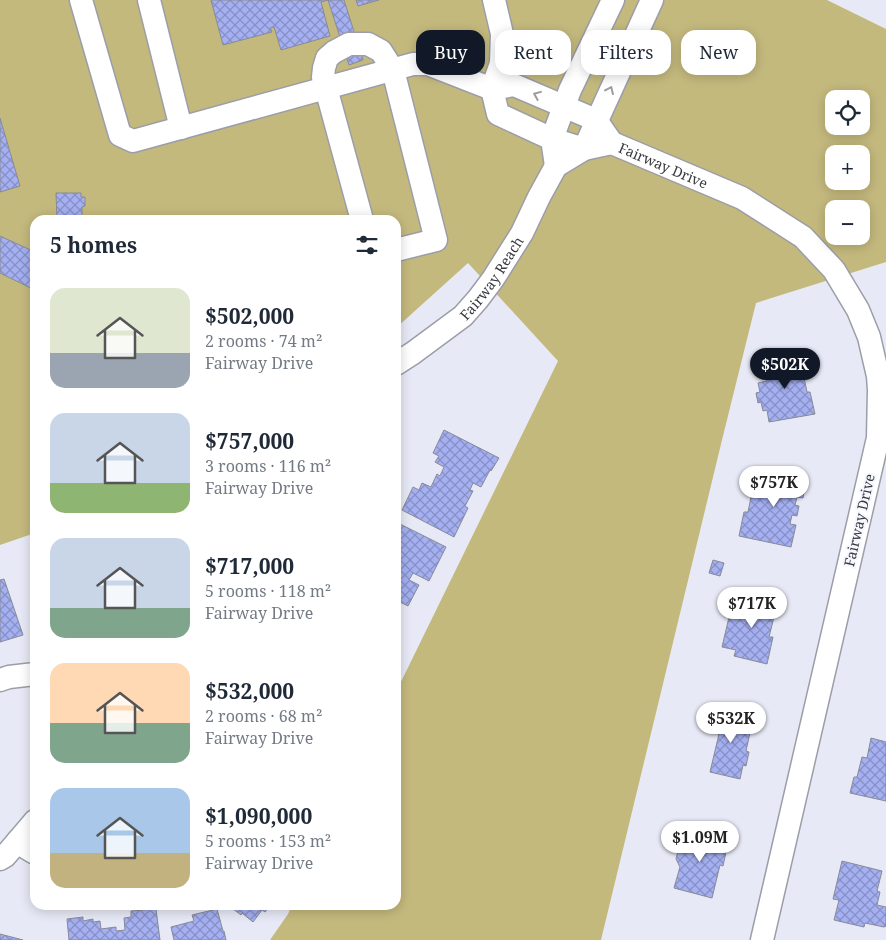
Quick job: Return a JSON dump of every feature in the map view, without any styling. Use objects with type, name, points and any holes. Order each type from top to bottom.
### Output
[{"type":"street","points":[[81,0],[120,135],[133,141],[413,64],[428,64],[492,89],[514,85],[564,106],[596,120],[612,143],[584,149],[552,139],[498,114],[492,89],[503,45],[494,0]]},
{"type":"street","points":[[149,0],[182,128]]},
{"type":"street","points":[[556,166],[552,139],[570,90],[613,0]]},
{"type":"street","points":[[584,149],[652,0]]},
{"type":"street","points":[[361,215],[323,77],[327,58],[349,44],[368,44],[381,51],[392,70],[436,240],[401,249]]},
{"type":"street","name":"Fairway Drive","points":[[612,143],[742,198],[803,237],[834,270],[858,310],[869,337],[878,376],[878,438],[762,940]]},
{"type":"street","name":"Fairway Reach","points":[[401,361],[463,316],[478,300],[522,233],[556,166],[584,149]]},
{"type":"street","points":[[0,680],[30,675]]},
{"type":"street","points":[[12,852],[30,828]]},
{"type":"shaded area","points":[[0,0],[827,0],[886,29],[886,262],[756,303],[601,940],[270,940],[290,910],[401,910],[401,682],[558,361],[468,263],[401,323],[401,215],[30,215],[30,535],[0,545]]},
{"type":"building","points":[[211,0],[328,0],[321,2],[330,36],[281,50],[274,27],[270,28],[272,32],[223,45]]},
{"type":"building","points":[[328,0],[344,0],[363,60],[349,65]]},
{"type":"building","points":[[356,0],[379,0],[358,6]]},
{"type":"building","points":[[0,118],[20,186],[0,192]]},
{"type":"building","points":[[56,193],[81,193],[81,197],[85,197],[82,215],[57,215]]},
{"type":"building","points":[[0,236],[30,250],[30,288],[0,273]]},
{"type":"building","points":[[799,353],[807,392],[810,392],[815,414],[769,422],[767,410],[763,411],[761,402],[758,403],[756,393],[760,392],[758,383],[767,381],[765,367],[770,366],[769,359]]},
{"type":"building","points":[[444,430],[499,458],[481,487],[473,483],[470,490],[473,491],[465,506],[468,508],[454,537],[402,510],[413,487],[419,490],[422,483],[431,487],[437,474],[440,476],[444,467],[435,462],[439,456],[433,453]]},
{"type":"building","points":[[771,468],[807,476],[803,498],[797,497],[795,505],[799,506],[797,516],[792,515],[790,524],[796,525],[791,547],[739,536],[744,512],[748,512],[753,487],[760,483],[761,475],[769,477]]},
{"type":"building","points":[[401,524],[446,547],[429,581],[413,573],[409,580],[419,585],[408,606],[401,602]]},
{"type":"building","points":[[713,560],[724,563],[720,576],[709,573]]},
{"type":"building","points":[[4,579],[23,635],[0,642],[0,580]]},
{"type":"building","points":[[744,593],[778,601],[769,637],[773,637],[767,664],[734,656],[736,650],[722,647],[730,613],[737,615]]},
{"type":"building","points":[[716,711],[753,719],[746,751],[749,752],[746,766],[743,765],[740,779],[710,772],[719,734],[711,732]]},
{"type":"building","points":[[871,738],[886,742],[886,801],[850,793],[854,777],[857,777],[862,757],[867,758]]},
{"type":"building","points":[[697,831],[727,838],[723,852],[726,852],[723,866],[720,865],[712,898],[674,888],[680,867],[676,859],[680,843],[688,837],[692,838],[693,832],[696,833]]},
{"type":"building","points":[[842,861],[882,871],[877,891],[880,892],[877,905],[886,907],[886,926],[865,923],[864,927],[834,920],[839,900],[833,899]]},
{"type":"building","points":[[156,910],[160,940],[69,940],[67,919],[83,917],[83,921],[93,919],[93,922],[100,921],[101,929],[116,927],[116,931],[125,930],[124,918],[131,917],[131,911]]},
{"type":"building","points":[[217,910],[226,940],[174,940],[171,927],[194,921],[192,915]]},
{"type":"building","points":[[234,910],[262,910],[253,922],[242,913],[241,915]]},
{"type":"building","points":[[0,934],[23,940],[0,940]]}]
